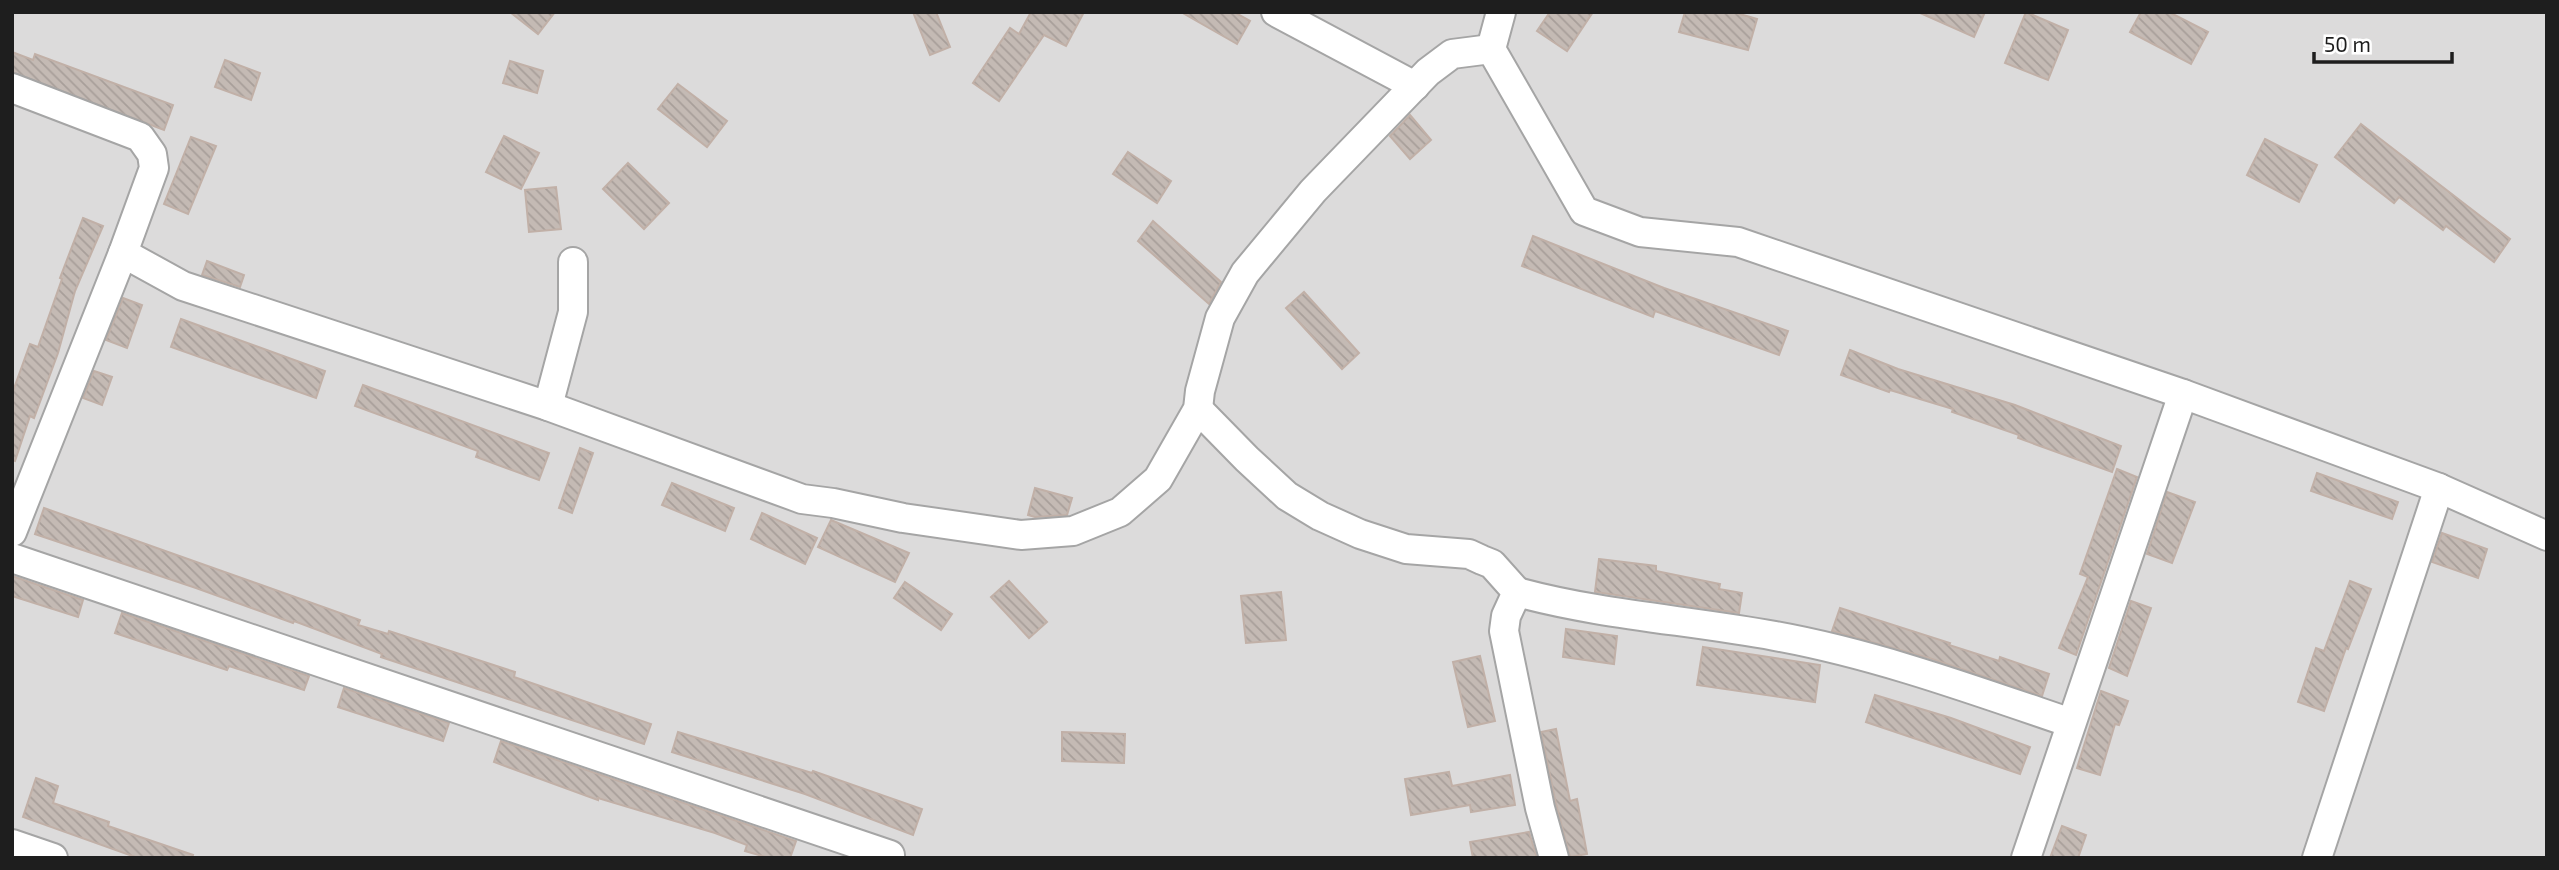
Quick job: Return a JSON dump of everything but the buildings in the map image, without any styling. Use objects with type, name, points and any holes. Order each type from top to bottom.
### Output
[{"type":"street","points":[[1276,12],[1415,86]]},
{"type":"street","points":[[1501,12],[1491,49],[1584,211],[1640,232],[1738,242],[2183,394],[2439,488],[2547,536]]},
{"type":"street","points":[[123,253],[183,286],[548,406],[802,499],[903,518],[1021,535],[1073,531],[1121,512],[1158,480],[1198,409],[1200,391],[1220,318],[1245,273],[1313,191],[1415,86],[1452,54],[1491,49]]},
{"type":"street","points":[[12,88],[140,137],[152,154],[154,168],[12,532]]},
{"type":"street","points":[[548,406],[573,312],[573,261]]},
{"type":"street","points":[[2025,858],[2183,394]]},
{"type":"street","points":[[1198,409],[1287,496],[1320,516],[1360,534],[1406,549],[1469,554],[1492,564],[1517,592],[1580,607],[1773,635],[1835,648],[2071,723]]},
{"type":"street","points":[[2318,858],[2439,488]]},
{"type":"street","points":[[12,558],[890,855]]},
{"type":"street","points":[[1517,592],[1506,616],[1504,631],[1540,807],[1554,858]]},
{"type":"street","points":[[12,844],[53,858]]},
{"type":"shaded area","points":[[12,12],[2547,12],[2547,858],[12,858]]}]
